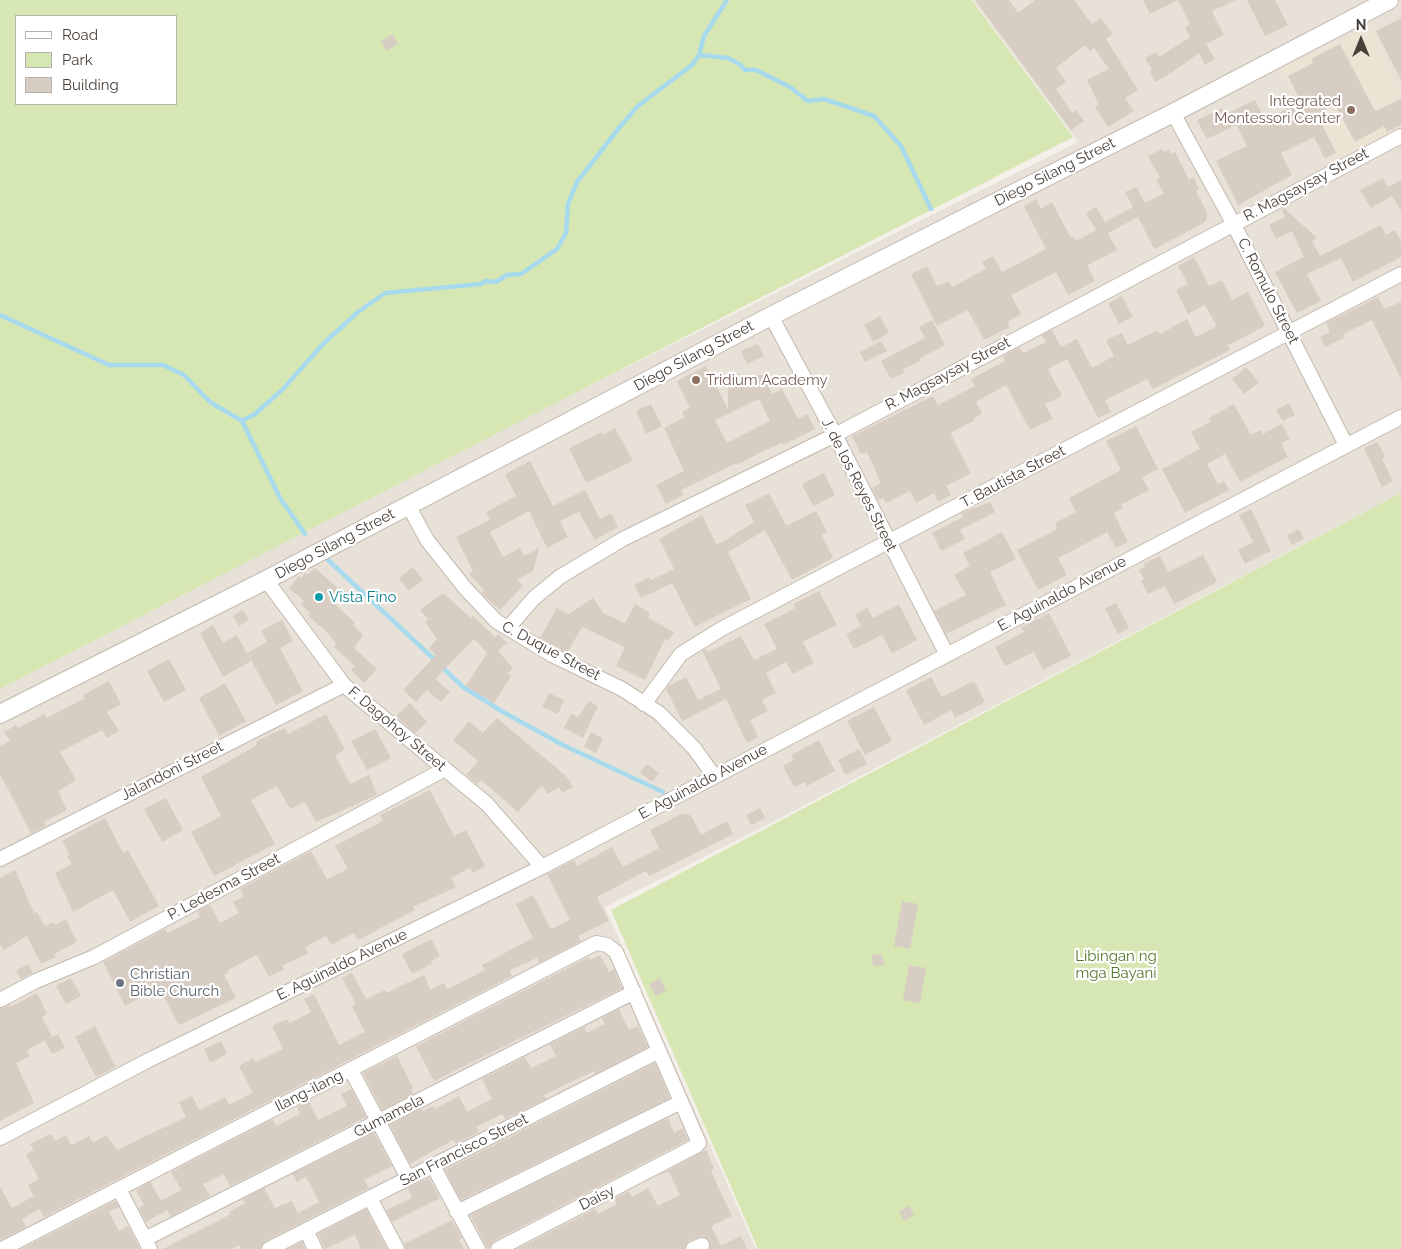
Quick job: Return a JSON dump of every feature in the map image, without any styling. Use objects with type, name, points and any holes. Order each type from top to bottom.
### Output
[{"type":"street","name":"Diego Silang Street","points":[[0,714],[266,580],[771,316],[1172,113],[1389,0]]},
{"type":"street","name":"C. Romulo Street","points":[[1172,113],[1233,223],[1346,445]]},
{"type":"street","name":"R. Magsaysay Street","points":[[508,628],[534,598],[561,576],[623,539],[835,435],[1233,223],[1401,136]]},
{"type":"street","name":"T. Bautista Street","points":[[644,704],[681,654],[723,628],[1401,274]]},
{"type":"street","name":"J. de los Reyes Street","points":[[771,316],[835,435],[888,543],[947,655]]},
{"type":"street","name":"E. Aguinaldo Avenue","points":[[0,1138],[149,1060],[542,867],[1401,417]]},
{"type":"street","name":"C. Duque Street","points":[[408,505],[427,540],[465,588],[496,621],[552,655],[622,689],[659,713],[694,748],[714,776]]},
{"type":"street","name":"F. Dagohoy Street","points":[[266,580],[344,685],[487,804],[542,867]]},
{"type":"street","name":"Jalandoni Street","points":[[0,859],[344,685]]},
{"type":"street","name":"P. Ledesma Street","points":[[0,1000],[36,981],[94,956],[446,769]]},
{"type":"street","name":"Ilang-ilang","points":[[2,1249],[352,1070],[596,942],[607,945],[616,952],[634,992]]},
{"type":"street","points":[[457,1212],[682,1102],[634,992]]},
{"type":"street","name":"Gumamela","points":[[148,1244],[378,1121],[634,992]]},
{"type":"street","name":"San Francisco Street","points":[[269,1249],[659,1051]]},
{"type":"street","points":[[352,1070],[408,1178]]},
{"type":"street","name":"Daisy","points":[[498,1249],[696,1146],[698,1138],[682,1102]]},
{"type":"street","points":[[433,1166],[478,1249]]},
{"type":"street","points":[[119,1189],[148,1244]]},
{"type":"street","points":[[370,1198],[397,1249]]},
{"type":"street","points":[[306,1230],[315,1249]]},
{"type":"shaded area","points":[[973,0],[1401,0],[1401,493],[771,823],[605,907],[756,1249],[0,1249],[0,689],[541,410],[1078,142]]},
{"type":"shaded area","name":"Integrated Montessori Center","points":[[1371,24],[1401,92],[1401,128],[1329,164],[1281,68]]},
{"type":"green space","points":[[0,0],[972,0],[1073,137],[0,689]]},
{"type":"green space","name":"Libingan ng mga Bayani","points":[[1401,493],[1401,1249],[769,1249],[777,1243],[768,1249],[758,1249],[611,910]]},
{"type":"building","points":[[975,0],[1009,0],[1018,13],[1035,0],[1074,0],[1092,24],[1101,18],[1113,34],[1106,39],[1138,90],[1125,98],[1134,111],[1108,127],[1095,107],[1099,105],[1087,80],[1109,69],[1094,48],[1090,51],[1085,45],[1056,68],[1066,82],[1056,89],[1072,113],[1076,110],[1084,121],[1071,130]]},
{"type":"building","points":[[1143,0],[1178,0],[1150,14]]},
{"type":"building","points":[[1178,0],[1236,0],[1212,11],[1224,35],[1206,44],[1215,59],[1205,65],[1199,53],[1155,82],[1150,71],[1152,70],[1145,58],[1156,52],[1159,57],[1190,37],[1185,27],[1190,24]]},
{"type":"building","points":[[1247,0],[1275,0],[1288,25],[1265,36]]},
{"type":"building","points":[[1401,18],[1401,80],[1376,31]]},
{"type":"building","points":[[393,34],[398,44],[386,51],[381,41]]},
{"type":"building","points":[[1340,44],[1375,111],[1401,99],[1401,125],[1387,132],[1384,126],[1355,142],[1335,105],[1317,114],[1336,153],[1325,159],[1314,137],[1281,153],[1292,175],[1238,205],[1216,161],[1247,146],[1236,125],[1207,139],[1197,120],[1222,108],[1226,114],[1255,100],[1265,120],[1301,102],[1288,76],[1313,63],[1311,59]]},
{"type":"building","points":[[1162,149],[1164,152],[1169,149],[1171,154],[1175,152],[1189,180],[1193,177],[1199,189],[1196,191],[1207,213],[1207,219],[1204,223],[1154,249],[1138,217],[1108,233],[1117,250],[1087,265],[1095,281],[1068,295],[1056,272],[1011,295],[1021,314],[1007,322],[1010,327],[984,340],[968,310],[937,326],[911,274],[927,266],[937,286],[949,281],[952,287],[986,269],[982,262],[993,256],[1002,272],[1046,249],[1024,206],[1036,199],[1041,209],[1052,202],[1071,238],[1074,237],[1076,241],[1096,230],[1086,213],[1096,207],[1105,222],[1133,207],[1125,192],[1136,187],[1145,203],[1164,193],[1156,180],[1160,178],[1148,156]]},
{"type":"building","points":[[1383,178],[1388,187],[1401,180],[1401,211],[1392,196],[1371,208],[1360,190]]},
{"type":"building","points":[[1284,208],[1317,238],[1312,241],[1320,256],[1381,225],[1386,235],[1395,230],[1401,241],[1401,257],[1353,282],[1341,258],[1307,274],[1321,301],[1297,313],[1275,272],[1304,257],[1292,231],[1276,239],[1269,225],[1285,217],[1282,209]]},
{"type":"building","points":[[1194,257],[1209,286],[1222,280],[1232,300],[1248,292],[1265,326],[1228,345],[1230,350],[1153,389],[1147,379],[1105,400],[1111,412],[1098,418],[1067,359],[1048,369],[1062,396],[1045,404],[1053,419],[1030,430],[1006,385],[976,402],[982,414],[974,418],[975,420],[952,432],[951,435],[971,473],[946,486],[951,495],[938,502],[934,493],[916,503],[910,491],[886,503],[883,498],[878,500],[872,488],[881,483],[867,452],[861,454],[852,436],[933,396],[938,405],[975,386],[971,379],[1005,361],[1003,356],[1020,347],[1023,353],[1046,342],[1042,335],[1052,330],[1061,347],[1077,339],[1092,368],[1114,356],[1106,340],[1122,333],[1128,345],[1158,330],[1160,334],[1187,319],[1196,337],[1217,326],[1205,305],[1188,314],[1176,290],[1188,284],[1178,266]]},
{"type":"building","points":[[1122,296],[1133,317],[1119,324],[1108,303]]},
{"type":"building","points":[[1378,297],[1384,309],[1401,302],[1401,379],[1372,320],[1343,334],[1344,338],[1325,347],[1320,337],[1330,332],[1326,323]]},
{"type":"building","points":[[880,316],[889,333],[873,342],[864,325]]},
{"type":"building","points":[[932,320],[945,345],[903,369],[904,373],[891,379],[881,361],[925,338],[919,327]]},
{"type":"building","points":[[881,341],[887,351],[865,362],[860,352]]},
{"type":"building","points":[[758,344],[764,356],[747,364],[741,351]]},
{"type":"building","points":[[706,366],[728,409],[728,374],[763,375],[772,394],[782,389],[798,419],[807,414],[815,429],[783,445],[782,443],[763,451],[737,465],[736,463],[681,490],[683,495],[666,504],[656,485],[684,471],[664,428],[685,417],[682,412],[690,408],[677,381]],"holes":[[[759,399],[770,421],[727,443],[715,420]]]},
{"type":"building","points":[[1246,367],[1259,382],[1244,394],[1232,379]]},
{"type":"building","points":[[1289,403],[1295,415],[1283,421],[1276,410]]},
{"type":"building","points":[[651,404],[662,426],[646,434],[636,411]]},
{"type":"building","points":[[1234,404],[1251,435],[1261,430],[1263,434],[1282,424],[1290,439],[1281,443],[1288,457],[1240,482],[1225,454],[1207,464],[1218,484],[1224,481],[1229,490],[1185,513],[1162,469],[1200,449],[1191,432],[1211,422],[1209,418]]},
{"type":"building","points":[[1136,426],[1158,469],[1142,477],[1149,490],[1121,505],[1123,508],[1114,513],[1128,542],[1116,548],[1107,532],[1058,558],[1067,575],[1038,590],[1017,550],[1057,529],[1055,523],[1076,512],[1069,498],[1121,470],[1106,441]]},
{"type":"building","points":[[615,428],[633,461],[586,483],[569,448],[602,432],[603,435]]},
{"type":"building","points":[[1378,442],[1385,457],[1382,459],[1393,481],[1382,487],[1364,448]]},
{"type":"building","points":[[530,461],[553,506],[585,490],[600,519],[611,513],[618,527],[595,540],[579,512],[560,521],[568,537],[547,548],[529,511],[490,532],[503,557],[520,548],[524,556],[539,548],[533,571],[517,580],[523,586],[500,610],[481,593],[484,590],[469,574],[473,571],[456,537],[490,520],[486,512],[516,496],[505,474]]},
{"type":"building","points":[[824,473],[835,495],[813,506],[802,484]]},
{"type":"building","points":[[769,493],[786,526],[816,511],[827,532],[822,535],[833,558],[792,580],[765,530],[728,552],[751,599],[695,627],[672,583],[641,598],[634,585],[649,577],[651,580],[674,569],[659,539],[702,515],[716,544],[722,542],[754,522],[745,505]]},
{"type":"building","points":[[990,502],[995,512],[960,530],[965,539],[941,551],[932,533],[963,517],[961,513]]},
{"type":"building","points":[[1251,509],[1271,551],[1245,564],[1238,550],[1253,542],[1239,515]]},
{"type":"building","points":[[1299,529],[1304,539],[1292,545],[1287,535]]},
{"type":"building","points":[[1002,532],[1016,559],[990,572],[1006,605],[946,634],[934,611],[966,595],[954,575],[970,566],[963,553]]},
{"type":"building","points":[[1203,555],[1217,582],[1174,604],[1165,586],[1148,594],[1141,581],[1144,579],[1139,570],[1145,567],[1143,564],[1160,556],[1168,572]]},
{"type":"building","points":[[413,567],[423,580],[409,591],[399,578]]},
{"type":"building","points":[[315,568],[343,593],[334,603],[355,623],[353,625],[363,635],[354,648],[377,669],[364,683],[351,670],[355,666],[334,647],[336,644],[328,633],[308,616],[310,613],[301,604],[304,601],[289,588],[299,576],[301,578],[305,573],[308,575]]},
{"type":"building","points":[[819,591],[837,625],[803,642],[814,663],[793,674],[786,662],[766,673],[776,693],[762,700],[768,711],[750,720],[758,737],[747,743],[726,699],[682,721],[666,689],[668,686],[686,677],[698,700],[721,689],[702,651],[705,649],[708,652],[741,636],[754,660],[777,649],[764,624],[795,608],[793,604]]},
{"type":"building","points":[[443,593],[471,618],[473,616],[495,637],[498,634],[507,643],[498,651],[513,668],[507,674],[511,676],[494,703],[466,686],[487,653],[474,639],[435,679],[450,692],[441,702],[427,690],[416,702],[403,690],[436,655],[429,648],[437,639],[425,622],[428,619],[420,610]]},
{"type":"building","points":[[593,598],[603,613],[625,623],[635,604],[650,613],[648,618],[674,632],[668,641],[665,639],[645,680],[616,666],[625,647],[582,627],[567,653],[540,638],[557,608],[569,614]]},
{"type":"building","points":[[1116,603],[1129,628],[1118,634],[1105,608]]},
{"type":"building","points":[[899,604],[917,640],[892,653],[882,635],[854,649],[846,634],[861,626],[855,614],[867,608],[873,618]]},
{"type":"building","points":[[243,610],[249,620],[239,626],[233,616]]},
{"type":"building","points":[[1049,613],[1071,656],[1043,670],[1034,652],[1005,666],[995,647],[1024,632],[1021,627]]},
{"type":"building","points":[[282,620],[293,641],[280,648],[303,691],[276,705],[247,653],[267,642],[261,631]]},
{"type":"building","points":[[213,625],[223,643],[237,635],[251,661],[223,677],[200,633]]},
{"type":"building","points":[[169,659],[186,690],[164,702],[147,671]]},
{"type":"building","points":[[931,677],[942,697],[974,681],[985,702],[955,718],[952,710],[924,725],[906,690]]},
{"type":"building","points":[[109,681],[121,704],[107,712],[119,731],[107,738],[102,730],[60,752],[76,780],[58,791],[67,810],[44,822],[46,826],[31,833],[0,774],[0,746],[10,741],[4,732],[16,725],[18,728],[45,714],[47,718],[85,698],[83,695]]},
{"type":"building","points":[[225,683],[246,721],[219,736],[199,698]]},
{"type":"building","points":[[549,693],[564,700],[558,714],[542,707]]},
{"type":"building","points":[[589,701],[598,706],[583,738],[564,728],[571,714],[578,717]]},
{"type":"building","points":[[410,703],[427,722],[415,733],[396,716]]},
{"type":"building","points":[[874,707],[892,741],[865,755],[847,721]]},
{"type":"building","points":[[326,714],[345,750],[335,755],[350,784],[369,775],[377,795],[316,822],[305,802],[290,809],[277,786],[251,800],[275,844],[214,876],[191,832],[221,816],[201,777],[257,745],[256,742],[271,734],[285,728],[288,734]]},
{"type":"building","points":[[497,718],[567,777],[573,787],[562,793],[559,787],[548,794],[542,785],[518,812],[481,780],[477,784],[466,775],[478,761],[453,740],[469,721],[483,733]]},
{"type":"building","points":[[375,729],[391,758],[367,770],[351,741]]},
{"type":"building","points":[[591,732],[603,738],[596,753],[584,747]]},
{"type":"building","points":[[819,740],[835,771],[807,786],[805,782],[794,787],[783,766],[794,760],[791,755]]},
{"type":"building","points":[[859,749],[867,764],[845,775],[838,760]]},
{"type":"building","points":[[647,764],[659,773],[652,782],[640,772]]},
{"type":"building","points":[[430,790],[454,836],[466,830],[485,866],[473,873],[470,868],[451,878],[456,887],[413,907],[415,910],[358,940],[354,933],[331,945],[326,936],[305,947],[308,953],[282,966],[284,969],[269,977],[257,955],[228,970],[229,972],[224,975],[236,998],[179,1025],[159,988],[125,1006],[103,962],[165,929],[168,933],[200,917],[198,911],[210,905],[220,923],[239,913],[233,902],[244,896],[240,889],[311,851],[327,879],[348,869],[335,846],[383,821],[380,815]]},
{"type":"building","points":[[166,798],[183,830],[162,842],[144,809]]},
{"type":"building","points":[[760,808],[765,818],[751,825],[746,815]]},
{"type":"building","points":[[681,814],[688,814],[692,817],[701,835],[727,821],[733,834],[649,876],[646,871],[597,897],[609,921],[578,936],[581,941],[539,963],[537,958],[510,970],[512,976],[44,1217],[39,1209],[22,1219],[26,1227],[0,1240],[0,1187],[12,1208],[34,1196],[28,1185],[39,1179],[26,1154],[34,1150],[30,1144],[51,1134],[55,1141],[66,1135],[71,1145],[89,1136],[93,1143],[106,1135],[117,1150],[186,1117],[179,1102],[192,1096],[199,1110],[225,1097],[229,1105],[253,1093],[239,1066],[253,1058],[255,1062],[283,1049],[272,1026],[287,1019],[290,1023],[311,1012],[304,999],[314,994],[339,1045],[365,1032],[352,1006],[356,1004],[342,978],[352,973],[366,999],[385,990],[386,993],[424,975],[430,990],[444,983],[447,989],[485,970],[482,965],[533,938],[516,904],[533,895],[551,929],[570,920],[547,874],[574,860],[577,866],[612,847],[623,867],[659,848],[650,830]]},
{"type":"building","points":[[105,818],[123,853],[128,850],[159,906],[130,922],[113,890],[73,912],[55,873],[72,864],[67,856],[70,855],[62,841]]},
{"type":"building","points":[[15,870],[34,913],[37,912],[45,926],[53,922],[55,925],[66,919],[77,942],[54,954],[56,957],[41,964],[27,936],[4,950],[0,944],[0,878]]},
{"type":"building","points":[[902,901],[918,904],[910,949],[894,946]]},
{"type":"building","points":[[431,939],[440,956],[431,961],[432,964],[412,974],[402,954]]},
{"type":"building","points":[[882,954],[884,965],[873,966],[872,955]]},
{"type":"building","points":[[600,955],[609,972],[614,969],[622,988],[434,1081],[416,1046],[589,957],[590,960]]},
{"type":"building","points":[[28,964],[33,973],[21,979],[16,971]]},
{"type":"building","points":[[909,965],[926,968],[920,1003],[903,1000]]},
{"type":"building","points":[[71,978],[81,996],[66,1004],[56,986]]},
{"type":"building","points":[[660,978],[666,991],[656,996],[649,984]]},
{"type":"building","points":[[37,993],[47,1014],[42,1017],[52,1037],[27,1050],[30,1056],[16,1063],[34,1103],[0,1121],[0,1009],[10,1005],[10,1007]]},
{"type":"building","points":[[619,1009],[629,1030],[638,1026],[648,1047],[595,1074],[594,1071],[544,1095],[546,1099],[505,1119],[502,1114],[476,1127],[479,1132],[456,1144],[453,1140],[410,1164],[390,1125],[421,1109],[422,1111],[433,1106],[434,1109],[459,1096],[467,1112],[492,1099],[482,1079],[525,1057],[531,1068],[556,1056],[550,1044],[584,1027],[587,1033],[605,1024],[602,1018]]},
{"type":"building","points":[[95,1026],[116,1067],[96,1077],[75,1037]]},
{"type":"building","points":[[58,1034],[65,1048],[52,1054],[45,1041]]},
{"type":"building","points":[[221,1041],[227,1054],[210,1063],[204,1049]]},
{"type":"building","points":[[397,1056],[413,1088],[411,1089],[413,1094],[382,1110],[363,1073]]},
{"type":"building","points":[[655,1063],[670,1098],[461,1200],[445,1170]]},
{"type":"building","points":[[351,1089],[366,1117],[230,1186],[224,1174],[203,1184],[210,1196],[171,1216],[167,1210],[146,1222],[139,1208],[144,1205],[136,1190],[150,1182],[161,1201],[181,1190],[171,1172],[273,1119],[276,1126],[300,1114],[297,1107],[309,1101],[318,1120],[347,1106],[341,1094]]},
{"type":"building","points":[[668,1118],[674,1133],[683,1128],[688,1140],[494,1241],[488,1249],[470,1215]]},
{"type":"building","points":[[374,1133],[392,1166],[364,1180],[369,1188],[265,1241],[260,1249],[241,1249],[239,1245],[232,1249],[163,1249],[231,1214],[229,1212],[245,1203],[243,1199],[264,1188],[275,1208],[292,1201],[298,1213],[319,1202],[306,1177],[297,1182],[292,1174]]},
{"type":"building","points":[[706,1150],[714,1168],[711,1170],[732,1216],[711,1226],[721,1246],[741,1236],[747,1249],[710,1249],[710,1241],[702,1236],[689,1241],[684,1249],[517,1249],[595,1209],[598,1214],[617,1204],[614,1199],[629,1191],[632,1197],[648,1188],[658,1206],[680,1195],[669,1172],[657,1176]]},
{"type":"building","points":[[429,1178],[440,1198],[392,1222],[386,1210],[412,1198],[408,1188]]},
{"type":"building","points":[[115,1201],[119,1207],[109,1212],[119,1231],[128,1226],[140,1249],[21,1249]]},
{"type":"building","points":[[909,1206],[914,1215],[904,1221],[899,1211]]},
{"type":"building","points":[[366,1209],[387,1249],[361,1249],[355,1235],[325,1249],[318,1234]]},
{"type":"building","points":[[452,1220],[462,1238],[459,1240],[464,1249],[406,1249],[404,1244]]},
{"type":"building","points":[[302,1242],[305,1249],[288,1249]]},
{"type":"waterway","points":[[0,315],[109,365],[163,365],[184,375],[210,402],[242,421],[255,414],[282,390],[324,343],[358,312],[385,293],[481,284],[486,281],[496,282],[507,275],[521,274],[557,249],[566,233],[568,204],[577,182],[638,106],[692,65],[699,55],[704,36],[727,0]]},
{"type":"waterway","points":[[699,55],[728,58],[741,65],[745,70],[756,70],[790,87],[808,101],[824,99],[874,116],[901,146],[931,209]]},
{"type":"waterway","points":[[242,421],[280,498],[305,534]]},
{"type":"waterway","points":[[326,558],[436,661]]},
{"type":"waterway","points":[[441,666],[463,687],[503,712],[563,745],[663,792]]},
{"type":"place","name":"Integrated Montessori Center","points":[[1351,110]]},
{"type":"place","name":"Tridium Academy","points":[[696,380]]},
{"type":"place","name":"Vista Fino","points":[[319,597]]},
{"type":"place","name":"Christian Bible Church","points":[[120,983]]}]
